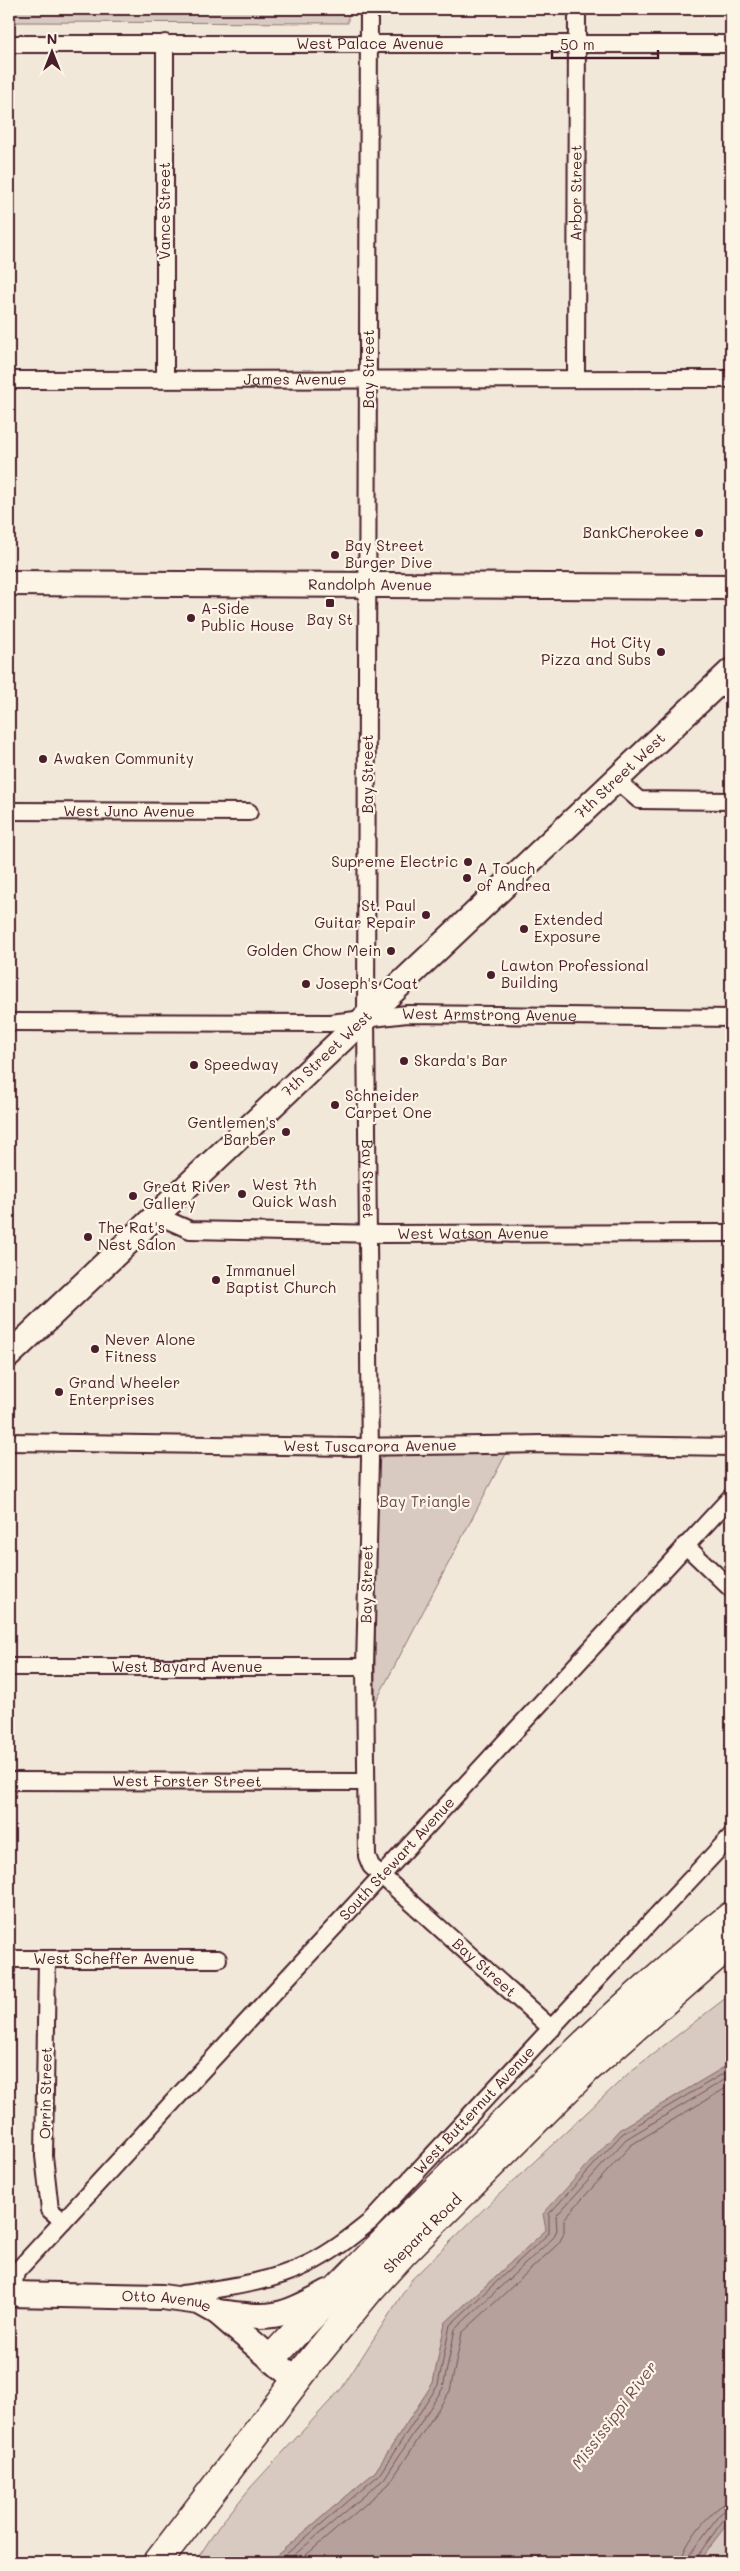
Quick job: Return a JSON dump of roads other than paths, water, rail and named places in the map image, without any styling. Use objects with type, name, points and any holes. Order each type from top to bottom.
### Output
[{"type":"highway","name":"Shepard Road","points":[[272,2358],[336,2287],[611,2017],[731,1916]]},
{"type":"highway","name":"Shepard Road","points":[[158,2562],[296,2380],[377,2281],[540,2115],[632,2028],[731,1943]]},
{"type":"street","name":"Bay Street","points":[[369,9],[370,379],[366,1018],[369,1447],[365,1782],[367,1856],[371,1866],[552,2029]]},
{"type":"street","name":"Arbor Street","points":[[576,378],[577,9]]},
{"type":"street","name":"Vance Street","points":[[165,43],[165,379]]},
{"type":"street","name":"West Palace Avenue","points":[[9,44],[731,44]]},
{"type":"street","name":"James Avenue","points":[[9,380],[731,379]]},
{"type":"street","name":"Randolph Avenue","points":[[9,583],[731,587]]},
{"type":"street","name":"7th Street West","points":[[9,1356],[731,671]]},
{"type":"street","points":[[616,780],[639,800],[731,801]]},
{"type":"street","name":"West Juno Avenue","points":[[9,812],[249,812]]},
{"type":"street","name":"West Armstrong Avenue","points":[[9,1022],[312,1023],[407,1014],[731,1018]]},
{"type":"street","name":"West Watson Avenue","points":[[158,1216],[190,1230],[367,1233],[731,1233]]},
{"type":"street","name":"West Tuscarora Avenue","points":[[9,1442],[369,1447],[542,1444],[731,1448]]},
{"type":"street","name":"South Stewart Avenue","points":[[9,2286],[14,2283],[16,2272],[731,1497]]},
{"type":"street","points":[[686,1545],[731,1589]]},
{"type":"street","name":"West Bayard Avenue","points":[[9,1667],[366,1667]]},
{"type":"street","name":"West Forster Street","points":[[9,1781],[365,1782]]},
{"type":"street","name":"West Butternut Avenue","points":[[162,2296],[266,2279],[308,2264],[335,2248],[371,2222],[731,1836]]},
{"type":"street","name":"West Scheffer Avenue","points":[[9,1959],[218,1959]]},
{"type":"street","name":"Orrin Street","points":[[47,1960],[44,2156],[50,2210],[63,2221]]},
{"type":"street","points":[[217,2312],[262,2318],[280,2316],[336,2287]]},
{"type":"street","name":"Otto Avenue","points":[[9,2294],[162,2296],[199,2302],[217,2312],[296,2380]]},
{"type":"water","name":"Mississippi River","points":[[731,2063],[731,2519],[698,2562],[269,2562],[375,2472],[433,2383],[445,2323],[546,2230],[543,2214],[619,2130]]},
{"type":"place","name":"BankCherokee","points":[[699,533]]},
{"type":"place","name":"Bay Street Burger Dive","points":[[335,555]]},
{"type":"place","name":"Bay St","points":[[330,603]]},
{"type":"place","name":"A-Side Public House","points":[[191,618]]},
{"type":"place","name":"Hot City Pizza and Subs","points":[[661,652]]},
{"type":"place","name":"Awaken Community","points":[[43,759]]},
{"type":"place","name":"Supreme Electric","points":[[468,862]]},
{"type":"place","name":"A Touch of Andrea","points":[[467,878]]},
{"type":"place","name":"St. Paul Guitar Repair","points":[[426,915]]},
{"type":"place","name":"Extended Exposure","points":[[524,929]]},
{"type":"place","name":"Golden Chow Mein","points":[[391,951]]},
{"type":"place","name":"Lawton Professional Building","points":[[491,975]]},
{"type":"place","name":"Joseph's Coat","points":[[306,984]]},
{"type":"place","name":"Skarda's Bar","points":[[404,1061]]},
{"type":"place","name":"Speedway","points":[[194,1065]]},
{"type":"place","name":"Schneider Carpet One","points":[[335,1105]]},
{"type":"place","name":"Gentlemen's Barber","points":[[286,1132]]},
{"type":"place","name":"West 7th Quick Wash","points":[[242,1194]]},
{"type":"place","name":"Great River Gallery","points":[[133,1196]]},
{"type":"place","name":"The Rat's Nest Salon","points":[[88,1237]]},
{"type":"place","name":"Immanuel Baptist Church","points":[[216,1280]]},
{"type":"place","name":"Never Alone Fitness","points":[[95,1349]]},
{"type":"place","name":"Grand Wheeler Enterprises","points":[[59,1392]]},
{"type":"park label","name":"Bay Triangle","points":[[425,1502]]}]
